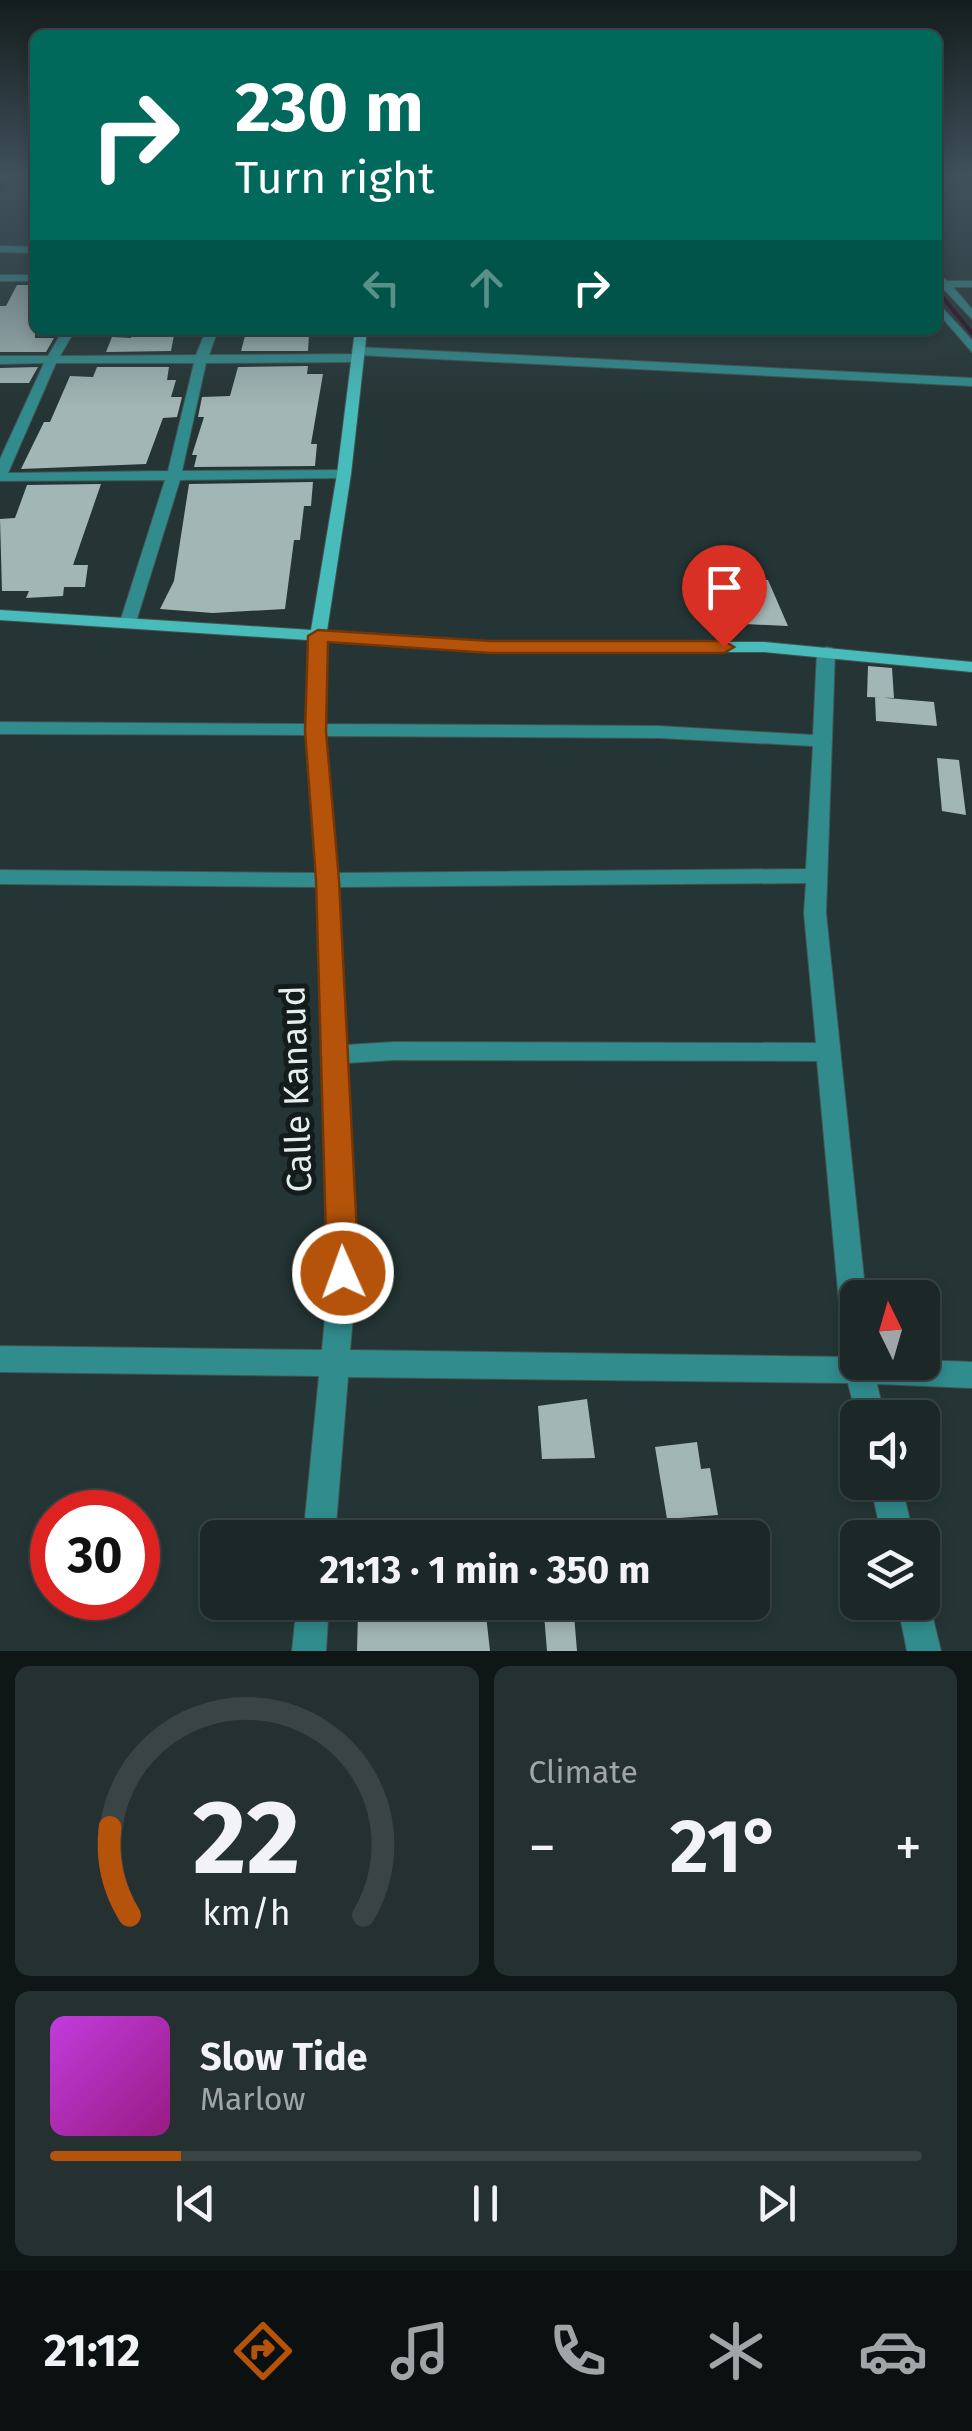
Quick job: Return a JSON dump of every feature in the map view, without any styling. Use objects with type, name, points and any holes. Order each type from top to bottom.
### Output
[{"type":"street","points":[[0,278],[30,278]]},
{"type":"street","points":[[942,281],[972,284]]},
{"type":"street","points":[[942,282],[972,316]]},
{"type":"street","points":[[942,311],[972,348]]},
{"type":"street","points":[[66,335],[0,476],[344,474]]},
{"type":"street","points":[[128,622],[174,475],[210,335]]},
{"type":"street","points":[[318,636],[344,474],[360,335]]},
{"type":"street","points":[[0,360],[358,354],[972,382]]},
{"type":"street","points":[[0,615],[490,647],[764,647],[972,667]]},
{"type":"street","name":"Calle Kanaud","points":[[318,636],[316,731],[328,880],[343,1273],[321,1520]]},
{"type":"street","points":[[826,652],[815,913],[850,1280]]},
{"type":"street","points":[[0,728],[659,732],[820,741]]},
{"type":"street","points":[[0,877],[328,880],[816,876]]},
{"type":"street","points":[[334,1055],[394,1051],[828,1052]]},
{"type":"street","points":[[0,1359],[840,1363]]},
{"type":"street","points":[[940,1372],[972,1375]]},
{"type":"street","points":[[309,1651],[312,1620]]},
{"type":"street","points":[[917,1620],[924,1651]]},
{"type":"building","points":[[17,285],[30,285],[30,335],[54,338],[46,352],[0,352],[0,306],[6,306]]},
{"type":"building","points":[[174,335],[171,351],[106,352],[112,337]]},
{"type":"building","points":[[309,335],[308,351],[241,351],[245,336]]},
{"type":"building","points":[[308,366],[307,374],[323,374],[311,444],[317,444],[315,466],[194,467],[197,455],[192,455],[204,417],[198,417],[202,397],[230,396],[238,367]]},
{"type":"building","points":[[38,367],[29,383],[0,383],[0,368]]},
{"type":"building","points":[[97,367],[169,367],[167,380],[176,380],[171,397],[182,397],[177,417],[163,418],[146,464],[21,469],[44,422],[50,422],[70,376],[93,377]]},
{"type":"building","points":[[313,482],[311,506],[304,506],[300,540],[294,540],[285,609],[213,613],[160,609],[174,581],[189,484]]},
{"type":"building","points":[[101,484],[73,565],[88,565],[85,587],[64,587],[63,596],[26,598],[29,591],[2,591],[0,519],[15,518],[27,485]]},
{"type":"building","points":[[744,580],[768,580],[788,626],[745,624]]},
{"type":"building","points":[[868,666],[892,668],[894,698],[867,697]]},
{"type":"building","points":[[875,697],[934,702],[937,726],[876,721]]},
{"type":"building","points":[[937,758],[959,760],[966,815],[942,811]]},
{"type":"building","points":[[587,1399],[595,1458],[542,1459],[538,1406]]},
{"type":"building","points":[[697,1442],[701,1469],[710,1468],[718,1515],[667,1519],[655,1447]]},
{"type":"building","points":[[358,1620],[487,1620],[490,1651],[357,1651]]},
{"type":"building","points":[[544,1620],[574,1620],[577,1651],[547,1651]]},
{"type":"waterway","points":[[942,297],[972,333]]},
{"type":"route","points":[[343,1273],[328,880],[316,731],[318,636],[490,647],[724,647]]}]
